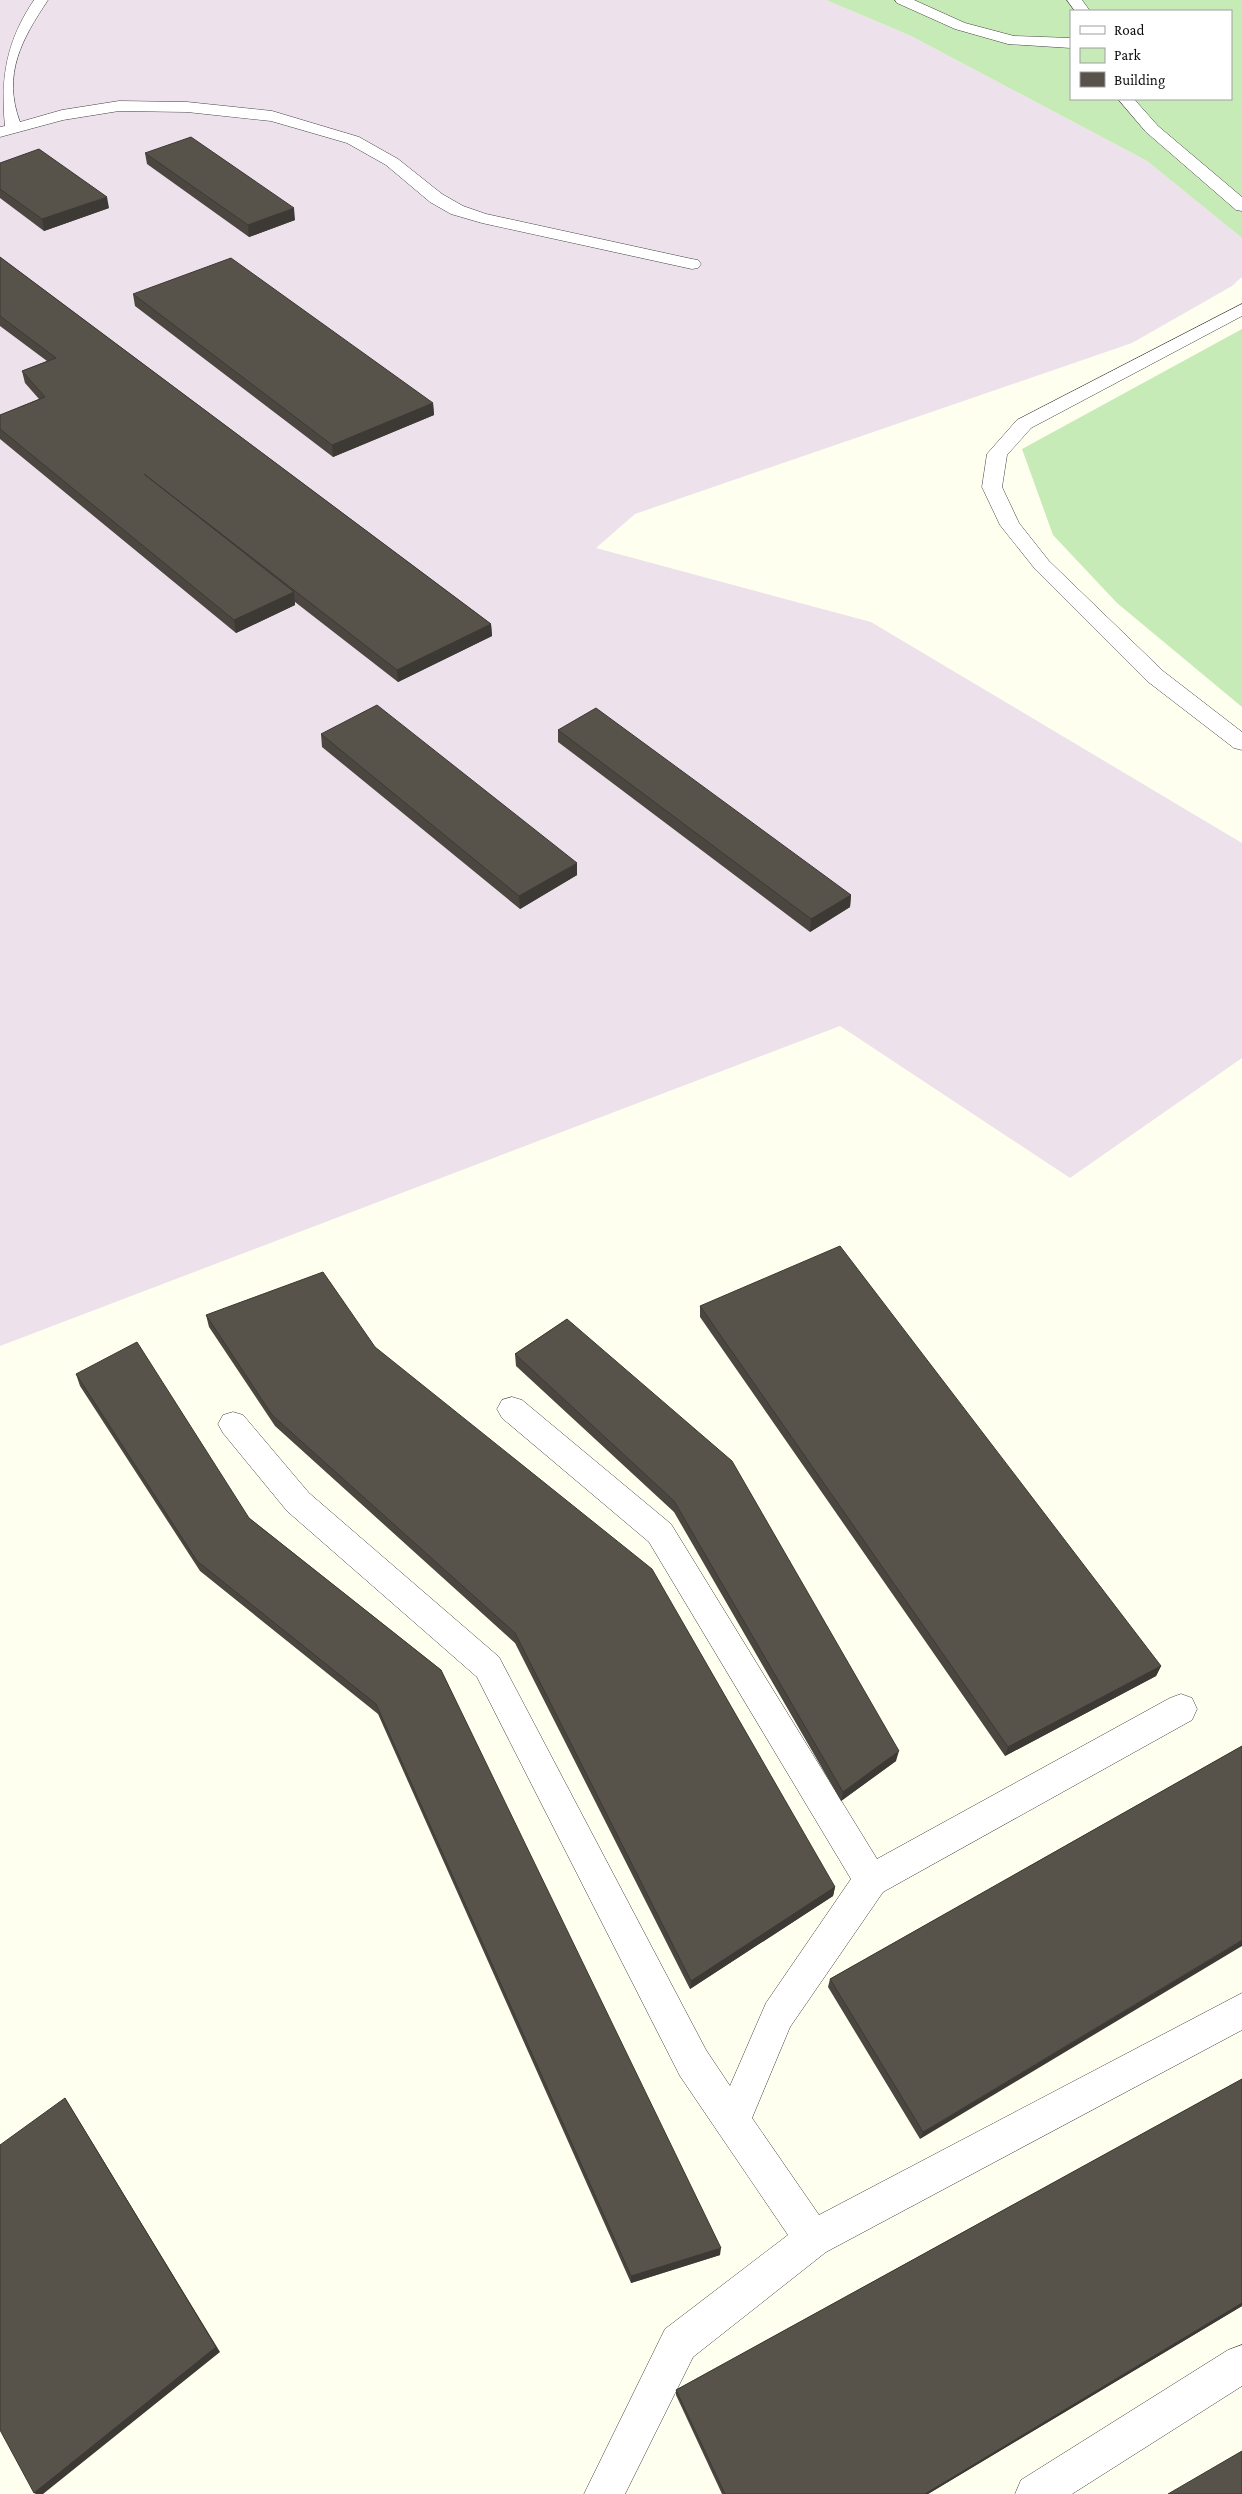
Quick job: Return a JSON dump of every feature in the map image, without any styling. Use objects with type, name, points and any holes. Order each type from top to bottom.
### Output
[{"type":"street","points":[[41,0],[25,24],[7,62],[5,99],[7,129],[62,115],[119,106],[187,107],[272,116],[353,140],[392,162],[436,198],[458,210],[482,218],[692,264]]},
{"type":"street","points":[[902,0],[960,26],[1013,41],[1070,43]]},
{"type":"street","points":[[1074,0],[1082,10]]},
{"type":"street","points":[[1127,100],[1152,129],[1242,206]]},
{"type":"street","points":[[1242,309],[1024,424],[997,454],[992,487],[1010,525],[1042,565],[1155,676],[1242,743]]},
{"type":"street","points":[[512,1409],[660,1533],[871,1880]]},
{"type":"street","points":[[233,1424],[298,1502],[488,1667],[693,2063],[813,2239]]},
{"type":"street","points":[[733,2121],[778,2015],[871,1880],[1181,1709]]},
{"type":"street","points":[[604,2494],[679,2343],[813,2239],[1242,2011]]},
{"type":"street","points":[[1035,2494],[1242,2364]]},
{"type":"shaded area","points":[[0,0],[826,0],[911,36],[1147,161],[1242,238],[1242,277],[1232,286],[1132,343],[635,514],[596,548],[871,622],[1242,843],[1242,1058],[1070,1178],[840,1026],[0,1346]]},
{"type":"green space","points":[[826,0],[1242,0],[1242,238],[1147,161],[911,36]]},
{"type":"green space","points":[[1242,329],[1242,707],[1117,603],[1053,535],[1022,449]]},
{"type":"building","points":[[191,137],[294,208],[248,225],[145,153]]},
{"type":"building","points":[[39,149],[107,197],[42,219],[0,189],[0,163]]},
{"type":"building","points":[[0,257],[491,624],[397,670],[144,474],[294,592],[234,620],[0,429],[0,415],[45,397],[22,371],[56,358],[0,316]]},
{"type":"building","points":[[231,258],[433,403],[332,445],[133,294]]},
{"type":"building","points":[[377,705],[577,863],[519,896],[321,734]]},
{"type":"building","points":[[596,708],[851,895],[811,919],[558,730]]},
{"type":"building","points":[[840,1246],[1161,1666],[1008,1747],[700,1306]]},
{"type":"building","points":[[323,1272],[375,1347],[652,1569],[835,1887],[691,1981],[515,1633],[272,1415],[206,1315]]},
{"type":"building","points":[[567,1319],[732,1461],[899,1751],[843,1792],[674,1501],[515,1354]]},
{"type":"building","points":[[137,1342],[249,1518],[441,1670],[721,2248],[631,2276],[376,1704],[197,1561],[76,1374]]},
{"type":"building","points":[[1242,1746],[1242,1940],[923,2132],[830,1979]]},
{"type":"building","points":[[1242,2079],[1242,2303],[925,2494],[725,2494],[676,2390]]},
{"type":"building","points":[[65,2098],[216,2347],[34,2493],[0,2430],[0,2145]]},
{"type":"building","points":[[1242,2451],[1242,2494],[1168,2494]]}]
